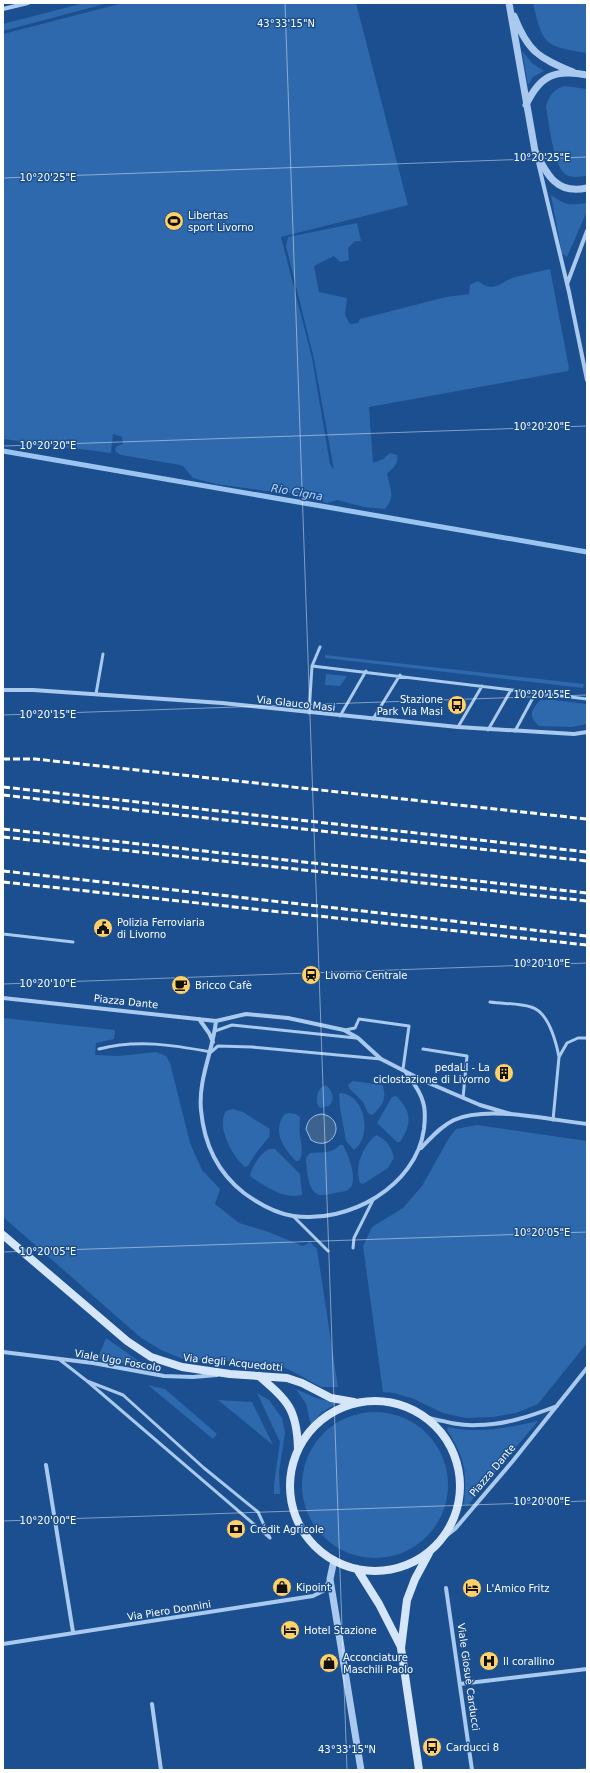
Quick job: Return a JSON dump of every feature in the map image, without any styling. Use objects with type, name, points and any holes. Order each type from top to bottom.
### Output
[{"type":"main road","name":"Via degli Acquedotti","points":[[3,1235],[127,1341],[143,1352],[182,1367],[230,1374],[295,1380],[331,1398],[357,1402]]},
{"type":"main road","points":[[259,1376],[282,1396],[292,1411],[296,1421],[298,1449]]},
{"type":"main road","points":[[378,1400],[409,1408],[425,1417],[445,1438],[456,1460],[459,1498],[456,1511],[445,1534],[421,1557],[397,1568],[370,1571],[357,1569],[334,1560],[315,1546],[307,1538],[298,1523],[292,1506],[290,1483],[292,1465],[298,1449],[312,1427],[333,1411],[357,1402],[378,1400]]},
{"type":"main road","points":[[419,1770],[401,1648],[406,1600],[415,1579],[434,1546]]},
{"type":"main road","points":[[357,1569],[379,1604],[401,1648]]},
{"type":"street","points":[[3,9],[28,3]]},
{"type":"street","points":[[509,3],[519,29],[529,46],[543,59],[573,72],[587,75]]},
{"type":"street","points":[[509,3],[535,152],[567,284],[587,380]]},
{"type":"street","points":[[526,106],[532,92],[550,76],[558,72],[573,72]]},
{"type":"street","points":[[535,152],[545,171],[560,185],[570,190],[587,188]]},
{"type":"street","points":[[567,284],[587,231]]},
{"type":"street","name":"Via Glauco Masi","points":[[3,690],[96,694],[222,703],[308,713],[488,730],[574,734],[587,732]]},
{"type":"street","name":"Piazza Dante","points":[[3,998],[216,1021],[246,1014],[288,1018],[344,1030],[358,1038],[381,1059],[424,1081],[480,1105],[511,1114],[587,1124]]},
{"type":"street","points":[[199,1019],[209,1033],[213,1042]]},
{"type":"street","name":"Piazza Dante","points":[[216,1021],[211,1052],[202,1080],[201,1110],[204,1128],[213,1158],[228,1179],[249,1197],[275,1211],[293,1216],[314,1217],[353,1208],[382,1194],[399,1180],[414,1160],[420,1148],[425,1122],[424,1104],[414,1084],[403,1069]]},
{"type":"street","name":"Piazza Dante","points":[[420,1148],[447,1124],[462,1117],[511,1114]]},
{"type":"street","name":"Viale Ugo Foscolo","points":[[3,1352],[59,1358],[164,1376],[193,1377],[230,1374]]},
{"type":"street","name":"Piazza Dante","points":[[434,1546],[455,1529],[558,1406],[587,1368]]},
{"type":"street","points":[[425,1417],[475,1426],[490,1425],[524,1418],[558,1406]]},
{"type":"street","points":[[46,1465],[73,1632]]},
{"type":"street","points":[[334,1560],[330,1579],[361,1770]]},
{"type":"street","name":"Via Piero Donnini","points":[[3,1644],[312,1596],[323,1591],[330,1579]]},
{"type":"street","name":"Viale Giosuè Carducci","points":[[446,1588],[472,1770]]},
{"type":"street","points":[[460,1684],[587,1669]]},
{"type":"street","points":[[152,1704],[161,1770]]},
{"type":"lane","points":[[308,713],[312,666],[320,647]]},
{"type":"lane","points":[[96,694],[103,654]]},
{"type":"lane","points":[[312,666],[400,675],[587,699]]},
{"type":"lane","points":[[340,716],[366,671]]},
{"type":"lane","points":[[373,719],[400,675]]},
{"type":"lane","points":[[458,727],[482,686]]},
{"type":"lane","points":[[488,730],[511,690]]},
{"type":"lane","points":[[514,731],[536,692]]},
{"type":"lane","points":[[3,934],[73,942]]},
{"type":"lane","points":[[490,1002],[533,1007],[547,1020],[556,1041],[559,1057],[553,1120]]},
{"type":"lane","points":[[344,1030],[355,1028],[359,1020],[409,1026],[403,1069]]},
{"type":"lane","points":[[215,1031],[232,1025],[358,1038]]},
{"type":"lane","points":[[559,1057],[567,1043],[578,1038],[587,1038]]},
{"type":"lane","points":[[99,1049],[136,1042],[211,1052]]},
{"type":"lane","name":"Piazza Dante","points":[[211,1052],[218,1046],[232,1046],[381,1059]]},
{"type":"lane","points":[[423,1049],[466,1056],[463,1098]]},
{"type":"lane","name":"Piazza Dante","points":[[353,1248],[354,1238],[374,1198]]},
{"type":"lane","name":"Piazza Dante","points":[[293,1216],[328,1250]]},
{"type":"lane","points":[[59,1358],[270,1538],[258,1512],[204,1468],[123,1395],[87,1381]]},
{"type":"shaded area","points":[[84,3],[108,3],[3,31],[3,24]]},
{"type":"shaded area","name":"Libertas sport Livorno","points":[[123,3],[356,3],[408,205],[281,237],[312,358],[330,464],[334,470],[314,359],[286,246],[288,237],[357,223],[361,241],[355,241],[348,248],[349,260],[340,262],[334,256],[314,266],[319,292],[347,298],[345,315],[350,324],[358,323],[360,319],[446,297],[469,294],[470,285],[478,281],[489,287],[493,287],[515,277],[550,269],[569,368],[568,371],[369,407],[373,463],[383,459],[390,453],[397,455],[396,463],[387,474],[391,488],[391,496],[385,509],[364,507],[337,500],[327,503],[324,502],[321,496],[318,495],[266,491],[216,484],[193,478],[183,466],[180,465],[121,455],[116,452],[115,449],[117,446],[123,444],[122,437],[113,434],[111,453],[3,439],[3,34]]},
{"type":"shaded area","points":[[533,3],[587,3],[587,53],[562,48],[548,41],[540,28]]},
{"type":"shaded area","points":[[522,51],[533,64],[544,71],[533,77],[528,85]]},
{"type":"shaded area","points":[[565,86],[587,89],[586,176],[572,177],[565,174],[557,161],[552,142],[546,107],[552,94]]},
{"type":"shaded area","points":[[551,195],[568,204],[587,203],[587,211],[567,257],[562,254]]},
{"type":"shaded area","points":[[325,655],[584,684],[583,688],[325,658]]},
{"type":"shaded area","points":[[326,674],[347,676],[340,686],[325,685]]},
{"type":"shaded area","points":[[540,700],[587,704],[587,724],[571,727],[539,726],[533,719],[532,713],[534,707]]},
{"type":"shaded area","points":[[3,1018],[115,1030],[114,1039],[96,1043],[95,1055],[119,1056],[156,1052],[166,1056],[170,1063],[190,1143],[202,1170],[220,1189],[215,1204],[239,1223],[266,1231],[303,1246],[310,1242],[317,1249],[338,1387],[321,1387],[292,1371],[273,1363],[183,1359],[161,1350],[140,1337],[3,1217]]},
{"type":"shaded area","points":[[353,1081],[382,1085],[384,1089],[383,1102],[379,1109],[372,1115],[368,1113],[363,1102],[349,1088],[348,1085]]},
{"type":"shaded area","points":[[326,1085],[333,1097],[329,1106],[320,1108],[317,1104],[318,1092],[323,1086]]},
{"type":"shaded area","points":[[339,1094],[349,1095],[356,1101],[361,1108],[364,1117],[365,1126],[363,1135],[360,1144],[354,1150],[346,1141],[340,1108]]},
{"type":"shaded area","points":[[396,1096],[405,1107],[408,1118],[407,1129],[400,1142],[397,1142],[377,1123],[392,1097]]},
{"type":"shaded area","points":[[233,1109],[243,1112],[270,1129],[269,1137],[248,1166],[245,1167],[235,1156],[224,1132],[223,1117],[226,1111]]},
{"type":"shaded area","points":[[285,1114],[296,1114],[300,1117],[302,1151],[299,1161],[296,1161],[287,1151],[279,1133],[281,1120]]},
{"type":"shaded area","points":[[322,1114],[330,1117],[336,1128],[335,1134],[326,1143],[319,1143],[311,1140],[306,1129],[311,1118]]},
{"type":"shaded area","points":[[477,1125],[587,1141],[587,1343],[538,1404],[516,1413],[493,1417],[466,1418],[443,1413],[414,1399],[394,1393],[383,1392],[363,1246],[372,1227],[403,1208],[422,1186],[449,1138],[456,1129]]},
{"type":"shaded area","points":[[376,1135],[388,1144],[394,1158],[388,1168],[363,1184],[360,1183],[358,1177],[359,1163],[367,1145]]},
{"type":"shaded area","points":[[340,1145],[343,1145],[352,1167],[352,1185],[348,1190],[319,1195],[312,1189],[310,1184],[307,1174],[306,1158],[310,1153],[330,1151]]},
{"type":"shaded area","points":[[269,1149],[275,1149],[300,1174],[302,1195],[288,1196],[281,1194],[268,1188],[250,1176],[254,1165],[263,1153]]},
{"type":"shaded area","points":[[106,1338],[150,1369],[98,1358]]},
{"type":"shaded area","points":[[148,1385],[165,1389],[217,1434],[213,1439]]},
{"type":"shaded area","points":[[296,1389],[316,1398],[337,1403],[321,1413],[311,1425],[306,1404]]},
{"type":"shaded area","points":[[257,1393],[269,1400],[282,1418],[285,1433],[279,1472],[280,1494],[274,1494],[274,1484],[280,1442]]},
{"type":"shaded area","points":[[218,1400],[252,1402],[273,1445]]},
{"type":"shaded area","points":[[375,1412],[396,1415],[415,1424],[427,1433],[436,1445],[445,1464],[448,1485],[445,1506],[436,1525],[427,1537],[415,1546],[396,1555],[375,1558],[354,1555],[335,1546],[323,1537],[314,1525],[305,1506],[302,1485],[305,1464],[314,1445],[323,1433],[335,1424],[354,1415]]},
{"type":"shaded area","points":[[538,1421],[468,1505],[464,1504],[465,1473],[458,1448],[447,1430],[448,1427],[482,1430],[504,1428]]},
{"type":"waterway","name":"Rio Cigna","points":[[3,451],[587,552]]},
{"type":"railway","points":[[3,759],[35,759],[587,819]]},
{"type":"railway","points":[[3,787],[587,852]]},
{"type":"railway","points":[[3,795],[587,861]]},
{"type":"railway","points":[[3,829],[587,893]]},
{"type":"railway","points":[[3,837],[587,901]]},
{"type":"railway","points":[[3,871],[587,936]]},
{"type":"railway","points":[[3,882],[587,945]]},
{"type":"place","name":"Libertas sport Livorno","points":[[174,221]]},
{"type":"place","name":"Stazione Park Via Masi","points":[[457,705]]},
{"type":"place","name":"Polizia Ferroviaria di Livorno","points":[[103,928]]},
{"type":"place","name":"Livorno Centrale","points":[[311,975]]},
{"type":"place","name":"Bricco Cafè","points":[[181,985]]},
{"type":"place","name":"pedaLI - La ciclostazione di Livorno","points":[[504,1073]]},
{"type":"place","name":"Crédit Agricole","points":[[236,1529]]},
{"type":"place","name":"Kipoint","points":[[282,1587]]},
{"type":"place","name":"L'Amico Fritz","points":[[472,1588]]},
{"type":"place","name":"Hotel Stazione","points":[[290,1630]]},
{"type":"place","name":"Il corallino","points":[[489,1661]]},
{"type":"place","name":"Acconciature Maschili Paolo","points":[[329,1663]]},
{"type":"place","name":"Carducci 8","points":[[432,1747]]}]
